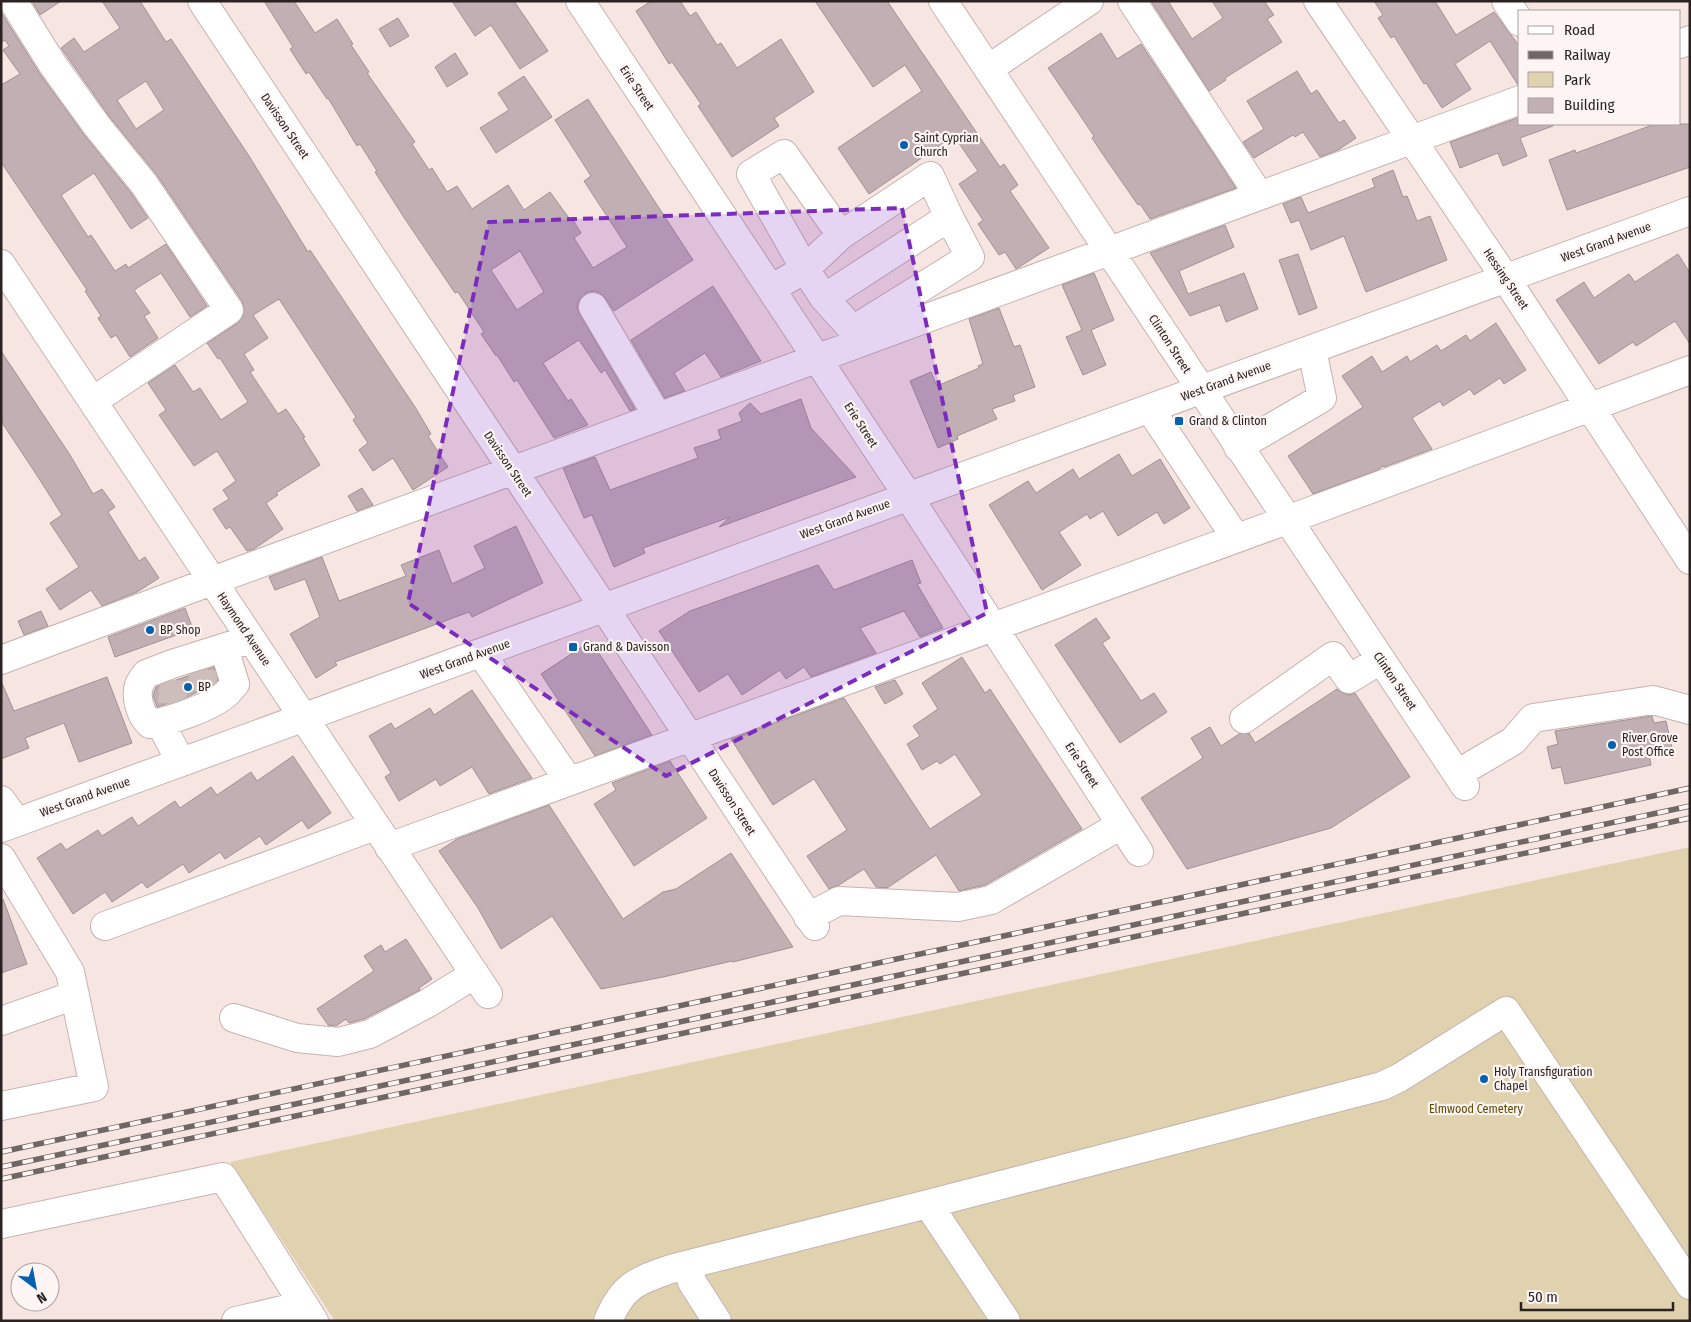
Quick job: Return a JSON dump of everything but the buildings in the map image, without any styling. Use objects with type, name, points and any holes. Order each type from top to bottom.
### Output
[{"type":"street","points":[[13,1],[53,65],[97,126],[144,184],[229,310],[93,402]]},
{"type":"street","name":"Davisson Street","points":[[202,1],[811,922],[839,901],[958,907],[991,900],[1121,825]]},
{"type":"street","name":"Erie Street","points":[[580,1],[908,496],[1139,852]]},
{"type":"street","name":"Clinton Street","points":[[943,1],[1461,780],[1513,741],[1533,718],[1653,700],[1690,710]]},
{"type":"street","points":[[988,69],[1089,1]]},
{"type":"street","points":[[1132,1],[1259,195]]},
{"type":"street","name":"Hessing Street","points":[[1318,1],[1506,279],[1690,560]]},
{"type":"street","points":[[1506,1],[1518,19]]},
{"type":"street","points":[[1,660],[1518,101]]},
{"type":"street","points":[[771,289],[804,269],[841,235],[930,176],[970,257],[853,330],[824,298],[804,269],[751,174],[784,154],[841,235]]},
{"type":"street","name":"West Grand Avenue","points":[[9,825],[1690,211]]},
{"type":"street","points":[[824,298],[949,217]]},
{"type":"street","name":"Haymond Avenue","points":[[1,264],[481,984],[428,1003],[370,1034],[338,1042],[297,1038],[234,1018]]},
{"type":"street","points":[[593,307],[658,417]]},
{"type":"street","points":[[1238,447],[1322,398],[1312,350]]},
{"type":"street","points":[[105,926],[382,836],[569,781],[1287,520],[1690,370]]},
{"type":"street","points":[[1150,409],[1236,538]]},
{"type":"street","points":[[171,698],[251,640]]},
{"type":"street","points":[[481,653],[569,781]]},
{"type":"street","points":[[1244,719],[1333,656],[1349,679],[1380,660]]},
{"type":"street","points":[[171,698],[206,674]]},
{"type":"street","points":[[171,698],[181,762]]},
{"type":"street","points":[[1,800],[9,825]]},
{"type":"street","points":[[1,858],[70,972],[94,1087],[1,1106]]},
{"type":"street","points":[[1,1021],[75,995]]},
{"type":"street","points":[[608,1321],[624,1292],[632,1284],[647,1277],[687,1265],[1382,1086],[1399,1078],[1506,1011],[1690,1285]]},
{"type":"street","points":[[1,1224],[223,1177],[309,1313],[236,1321]]},
{"type":"street","points":[[928,1204],[1006,1321]]},
{"type":"street","points":[[687,1265],[692,1282],[717,1321]]},
{"type":"highlighted area","points":[[902,208],[987,613],[666,776],[408,603],[489,222]]},
{"type":"green space","name":"Elmwood Cemetery","points":[[1690,847],[1690,1321],[335,1321],[230,1162]]},
{"type":"tunnel","points":[[201,692],[204,669]]},
{"type":"tunnel","points":[[172,704],[174,680]]},
{"type":"railway","points":[[1,1152],[1690,788]]},
{"type":"railway","points":[[1,1167],[1690,806]]},
{"type":"railway","points":[[1,1179],[1690,818]]},
{"type":"place","name":"Saint Cyprian Church","points":[[904,145]]},
{"type":"place","name":"Grand & Clinton","points":[[1179,421]]},
{"type":"place","name":"BP Shop","points":[[150,630]]},
{"type":"place","name":"Grand & Davisson","points":[[573,647]]},
{"type":"place","name":"BP","points":[[188,687]]},
{"type":"place","name":"River Grove Post Office","points":[[1612,745]]},
{"type":"place","name":"Holy Transfiguration Chapel","points":[[1484,1079]]}]
